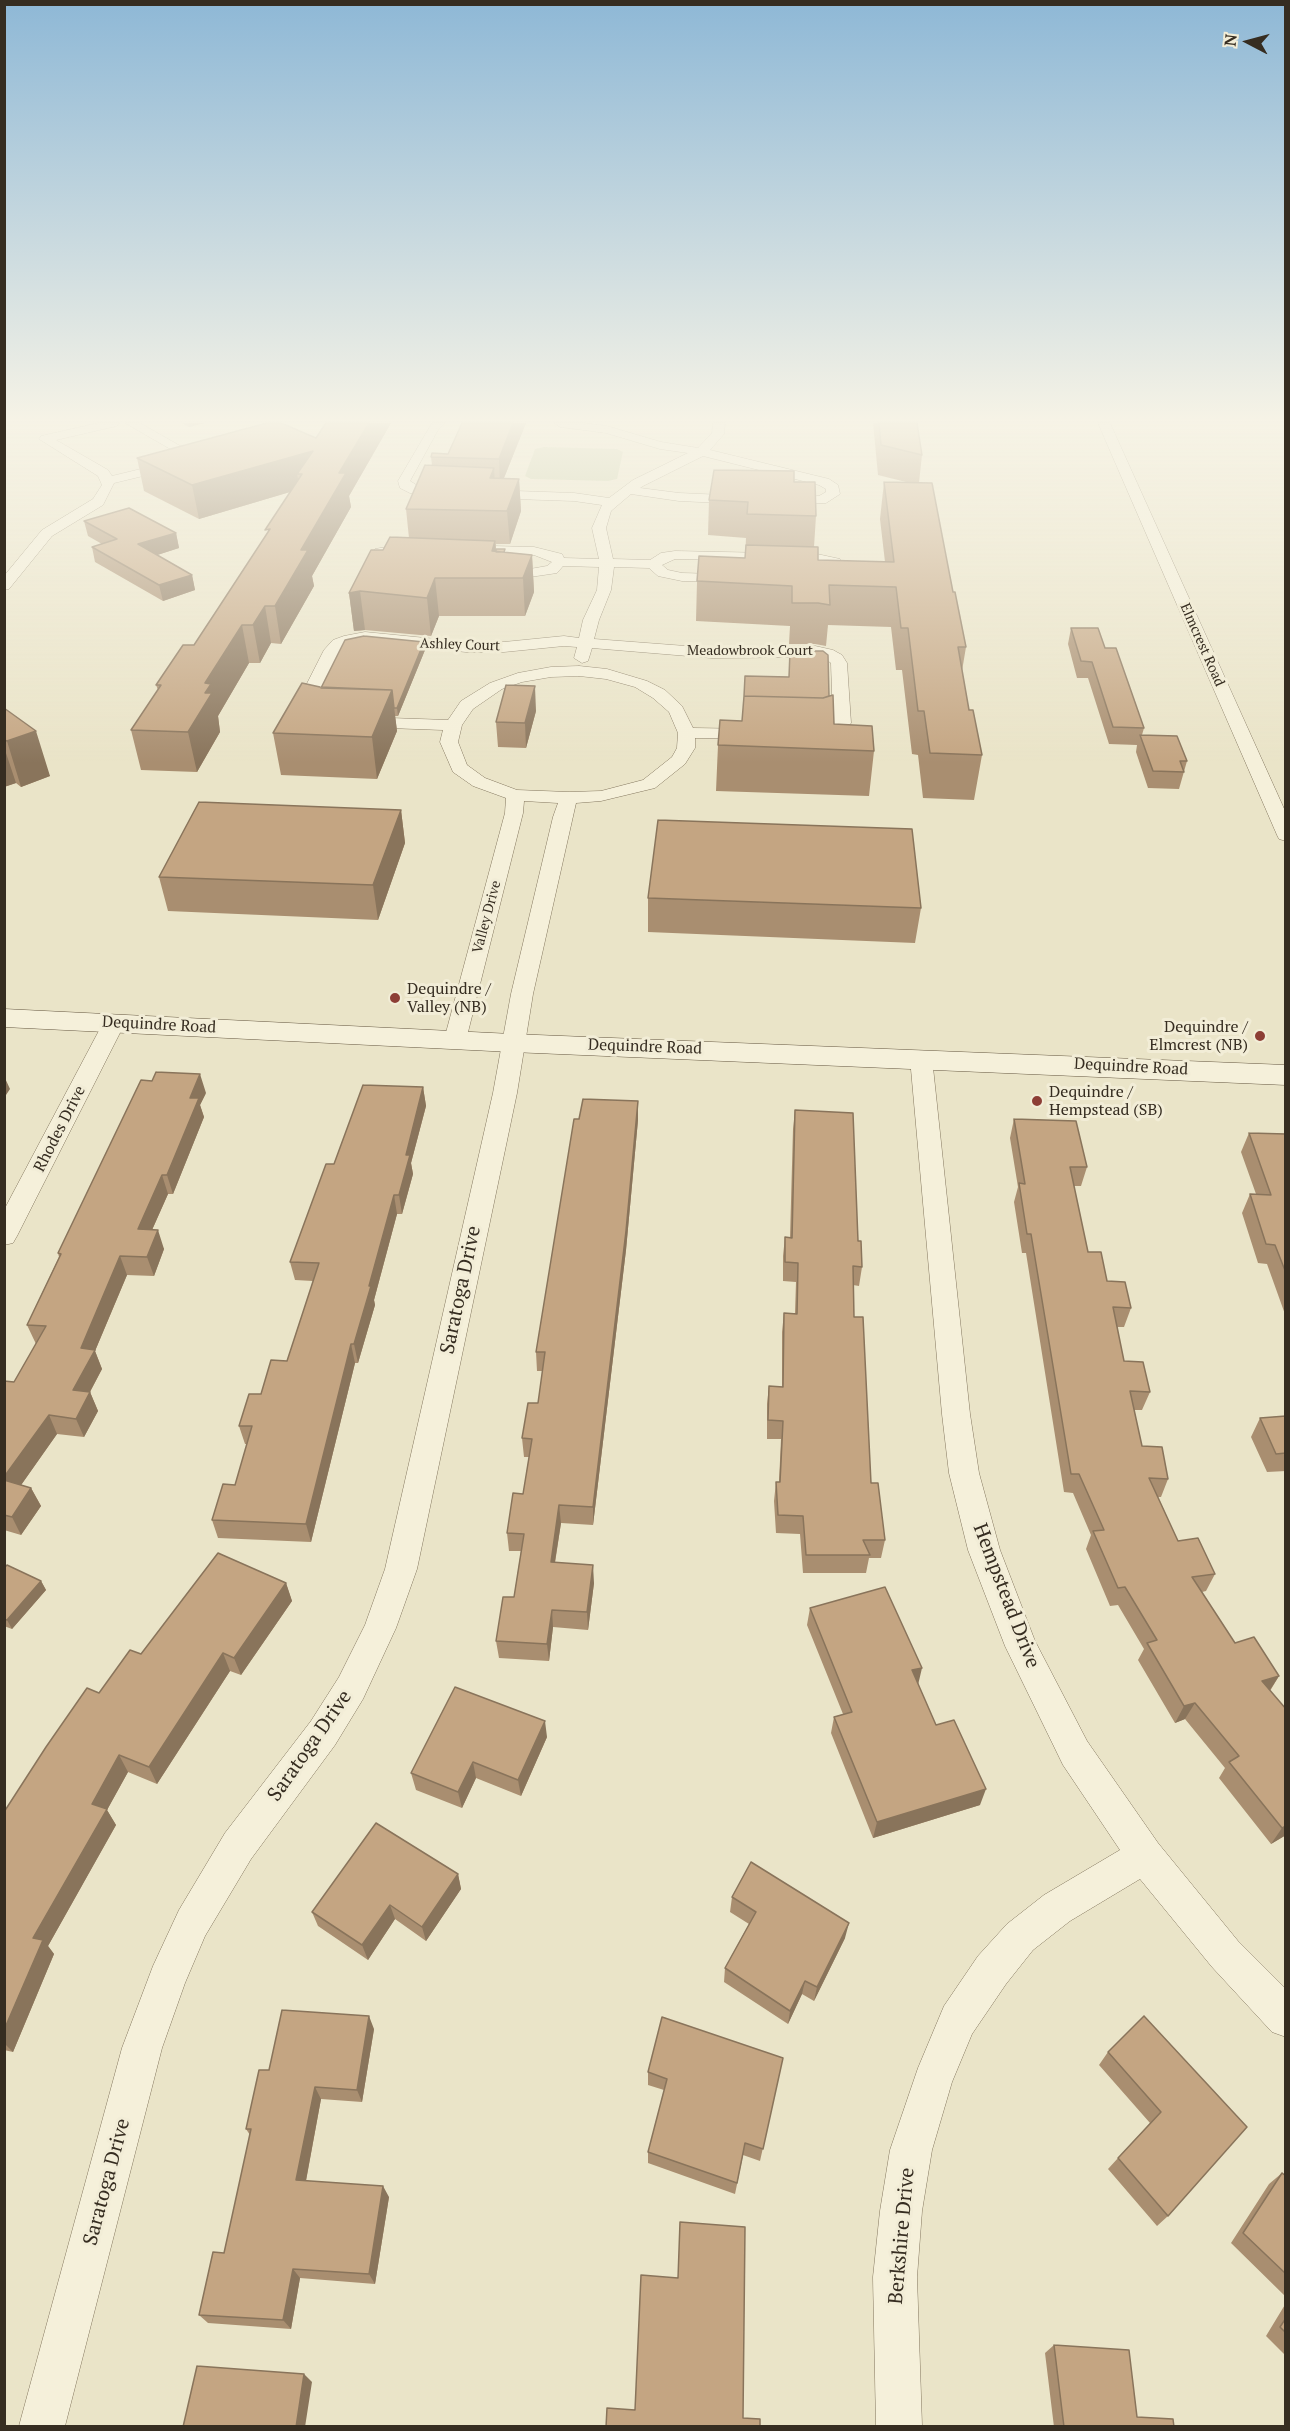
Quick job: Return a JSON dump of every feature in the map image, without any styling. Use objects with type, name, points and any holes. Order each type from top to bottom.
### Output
[{"type":"main road","name":"Dequindre Road","points":[[4,1017],[512,1043],[921,1058],[1286,1075]]},
{"type":"street","points":[[4,586],[44,536]]},
{"type":"street","points":[[579,670],[591,620],[604,590],[607,563],[601,536]]},
{"type":"street","name":"Elmcrest Road","points":[[1154,536],[1286,835]]},
{"type":"street","points":[[403,548],[534,551],[557,557],[559,562],[552,570],[508,573],[387,568],[375,561],[375,557],[387,550],[403,548]]},
{"type":"street","points":[[559,562],[653,564],[666,556],[686,555],[817,558],[835,562],[843,569],[842,574],[836,578],[816,581],[682,577],[663,573],[653,564]]},
{"type":"street","name":"Ashley Court","points":[[327,721],[311,716],[306,710],[305,703],[332,650],[339,643],[350,639],[364,637],[398,642],[485,647],[564,641],[585,642]]},
{"type":"street","name":"Meadowbrook Court","points":[[585,642],[712,653],[795,650],[827,653],[836,658],[839,663],[842,723],[836,731],[819,735],[795,735]]},
{"type":"street","points":[[579,670],[620,676],[651,689],[676,710],[687,733],[686,748],[679,760],[649,784],[601,796],[569,798],[515,795],[479,782],[459,768],[449,742],[453,725],[467,705],[496,686],[532,674],[579,670]]},
{"type":"street","points":[[345,722],[453,725]]},
{"type":"street","points":[[687,733],[765,734]]},
{"type":"street","name":"Valley Drive","points":[[455,1040],[514,813],[515,795]]},
{"type":"street","points":[[512,1043],[562,817],[569,798]]},
{"type":"street","name":"Rhodes Drive","points":[[4,1236],[114,1023]]},
{"type":"street","name":"Saratoga Drive","points":[[42,2427],[142,2048],[167,1980],[192,1923],[238,1846],[323,1732],[351,1689],[380,1628],[401,1569],[505,1093],[512,1043]]},
{"type":"street","name":"Hempstead Drive","points":[[921,1058],[956,1414],[964,1473],[984,1550],[1021,1646],[1075,1753],[1145,1856],[1225,1954],[1286,2018]]},
{"type":"street","name":"Berkshire Drive","points":[[899,2427],[895,2277],[901,2211],[911,2150],[932,2082],[958,2020],[992,1971],[1020,1937],[1057,1908],[1145,1856]]},
{"type":"building","points":[[112,536],[164,536],[138,544],[192,575],[159,585],[92,547],[117,539]]},
{"type":"building","points":[[265,536],[309,536],[301,550],[308,550],[275,606],[265,606],[253,625],[242,625],[205,683],[211,684],[205,693],[212,693],[188,732],[131,730],[161,685],[156,685],[183,645],[194,645]]},
{"type":"building","points":[[891,536],[942,536],[966,647],[958,647],[969,710],[973,710],[982,755],[930,753],[924,711],[918,711],[908,628],[901,628],[896,587],[829,585],[830,605],[792,603],[792,586],[697,581],[699,556],[745,558],[746,545],[818,547],[818,560],[894,562]]},
{"type":"building","points":[[390,537],[495,541],[492,551],[532,555],[523,578],[435,578],[427,598],[360,591],[349,593],[371,550],[383,550]]},
{"type":"building","points":[[496,549],[505,549],[504,552],[496,552]]},
{"type":"building","points":[[1071,628],[1098,628],[1105,648],[1116,648],[1144,728],[1113,727],[1092,662],[1081,661]]},
{"type":"building","points":[[364,636],[424,642],[397,708],[394,708],[392,690],[321,688],[345,640]]},
{"type":"building","points":[[790,651],[823,651],[828,655],[829,696],[823,698],[744,696],[745,676],[789,677]]},
{"type":"building","points":[[302,683],[320,687],[392,690],[372,737],[273,733]]},
{"type":"building","points":[[506,685],[535,686],[525,723],[496,722]]},
{"type":"building","points":[[833,695],[834,724],[872,726],[874,751],[718,745],[720,720],[742,721],[744,696],[823,698]]},
{"type":"building","points":[[4,708],[36,731],[4,740]]},
{"type":"building","points":[[1140,735],[1177,736],[1187,761],[1180,761],[1184,772],[1153,771]]},
{"type":"building","points":[[199,802],[401,810],[373,885],[159,877]]},
{"type":"building","points":[[658,820],[912,829],[921,908],[648,898]]},
{"type":"building","points":[[156,1072],[200,1074],[190,1098],[199,1098],[167,1175],[162,1175],[138,1229],[158,1230],[147,1257],[120,1256],[81,1348],[95,1350],[73,1390],[90,1392],[76,1419],[49,1415],[4,1477],[4,1381],[14,1382],[46,1326],[27,1325],[61,1254],[58,1253],[141,1080],[152,1081]]},
{"type":"building","points":[[363,1085],[423,1087],[406,1155],[410,1155],[399,1195],[394,1195],[369,1286],[371,1286],[354,1344],[351,1344],[306,1524],[212,1520],[223,1484],[235,1485],[252,1426],[239,1426],[249,1394],[261,1394],[271,1360],[287,1361],[319,1263],[290,1262],[326,1164],[334,1164]]},
{"type":"building","points":[[583,1099],[638,1101],[626,1231],[593,1507],[559,1505],[551,1562],[593,1565],[587,1612],[552,1610],[547,1644],[496,1641],[503,1597],[514,1597],[524,1534],[507,1533],[513,1493],[523,1494],[532,1439],[522,1438],[528,1403],[538,1403],[545,1352],[536,1352],[574,1119],[579,1119]]},
{"type":"building","points":[[795,1110],[853,1113],[858,1241],[861,1241],[862,1267],[853,1266],[854,1317],[863,1317],[871,1483],[878,1483],[885,1540],[863,1540],[870,1555],[806,1555],[803,1516],[778,1515],[776,1482],[780,1482],[783,1421],[768,1420],[769,1386],[783,1387],[784,1313],[797,1314],[798,1263],[785,1262],[785,1237],[792,1238]]},
{"type":"building","points":[[1014,1119],[1076,1121],[1087,1167],[1070,1167],[1088,1252],[1101,1252],[1107,1281],[1125,1282],[1131,1308],[1113,1307],[1124,1361],[1143,1362],[1150,1392],[1130,1391],[1142,1446],[1162,1447],[1168,1479],[1149,1478],[1178,1541],[1198,1538],[1215,1574],[1192,1577],[1235,1643],[1254,1637],[1279,1676],[1262,1681],[1286,1709],[1286,1826],[1282,1828],[1229,1762],[1239,1756],[1195,1703],[1184,1706],[1147,1643],[1157,1640],[1125,1587],[1118,1588],[1093,1531],[1104,1530],[1079,1474],[1071,1474],[1031,1234],[1027,1234],[1019,1183],[1025,1184]]},
{"type":"building","points":[[1249,1133],[1286,1134],[1286,1273],[1275,1245],[1266,1244],[1250,1194],[1271,1195]]},
{"type":"building","points":[[1286,1416],[1286,1453],[1276,1454],[1260,1418]]},
{"type":"building","points":[[4,1480],[31,1488],[12,1517],[4,1515]]},
{"type":"building","points":[[218,1553],[286,1583],[234,1658],[223,1653],[149,1767],[119,1755],[92,1804],[107,1809],[33,1938],[43,1940],[4,2030],[4,1812],[87,1688],[99,1693],[130,1650],[141,1654]]},
{"type":"building","points":[[7,1565],[41,1581],[7,1620],[4,1619],[4,1568]]},
{"type":"building","points":[[885,1587],[922,1668],[912,1670],[936,1725],[954,1720],[986,1789],[877,1822],[834,1717],[852,1712],[810,1608]]},
{"type":"building","points":[[455,1687],[545,1721],[518,1780],[473,1762],[458,1792],[411,1773]]},
{"type":"building","points":[[376,1823],[458,1874],[422,1927],[390,1905],[362,1945],[312,1912]]},
{"type":"building","points":[[751,1862],[849,1923],[817,1987],[805,1981],[790,2011],[725,1968],[756,1912],[732,1897]]},
{"type":"building","points":[[282,2010],[369,2016],[357,2090],[315,2087],[296,2180],[383,2186],[369,2274],[293,2269],[283,2320],[199,2315],[213,2252],[224,2253],[251,2129],[246,2129],[259,2070],[269,2070]]},
{"type":"building","points":[[1144,2016],[1247,2127],[1168,2216],[1118,2158],[1161,2112],[1108,2052]]},
{"type":"building","points":[[662,2017],[783,2058],[763,2149],[745,2143],[737,2183],[648,2152],[667,2079],[648,2072]]},
{"type":"building","points":[[1282,2173],[1286,2176],[1286,2274],[1243,2233]]},
{"type":"building","points":[[680,2222],[745,2227],[743,2418],[760,2419],[760,2427],[606,2427],[607,2408],[635,2410],[641,2275],[678,2278]]},
{"type":"building","points":[[1286,2318],[1286,2333],[1280,2327]]},
{"type":"building","points":[[1054,2345],[1129,2350],[1137,2417],[1173,2419],[1174,2427],[1064,2427]]},
{"type":"building","points":[[197,2366],[304,2374],[296,2427],[183,2427]]},
{"type":"place","name":"Dequindre / Valley (NB)","points":[[395,998]]},
{"type":"place","name":"Dequindre / Elmcrest (NB)","points":[[1260,1036]]},
{"type":"place","name":"Dequindre / Hempstead (SB)","points":[[1037,1101]]}]
